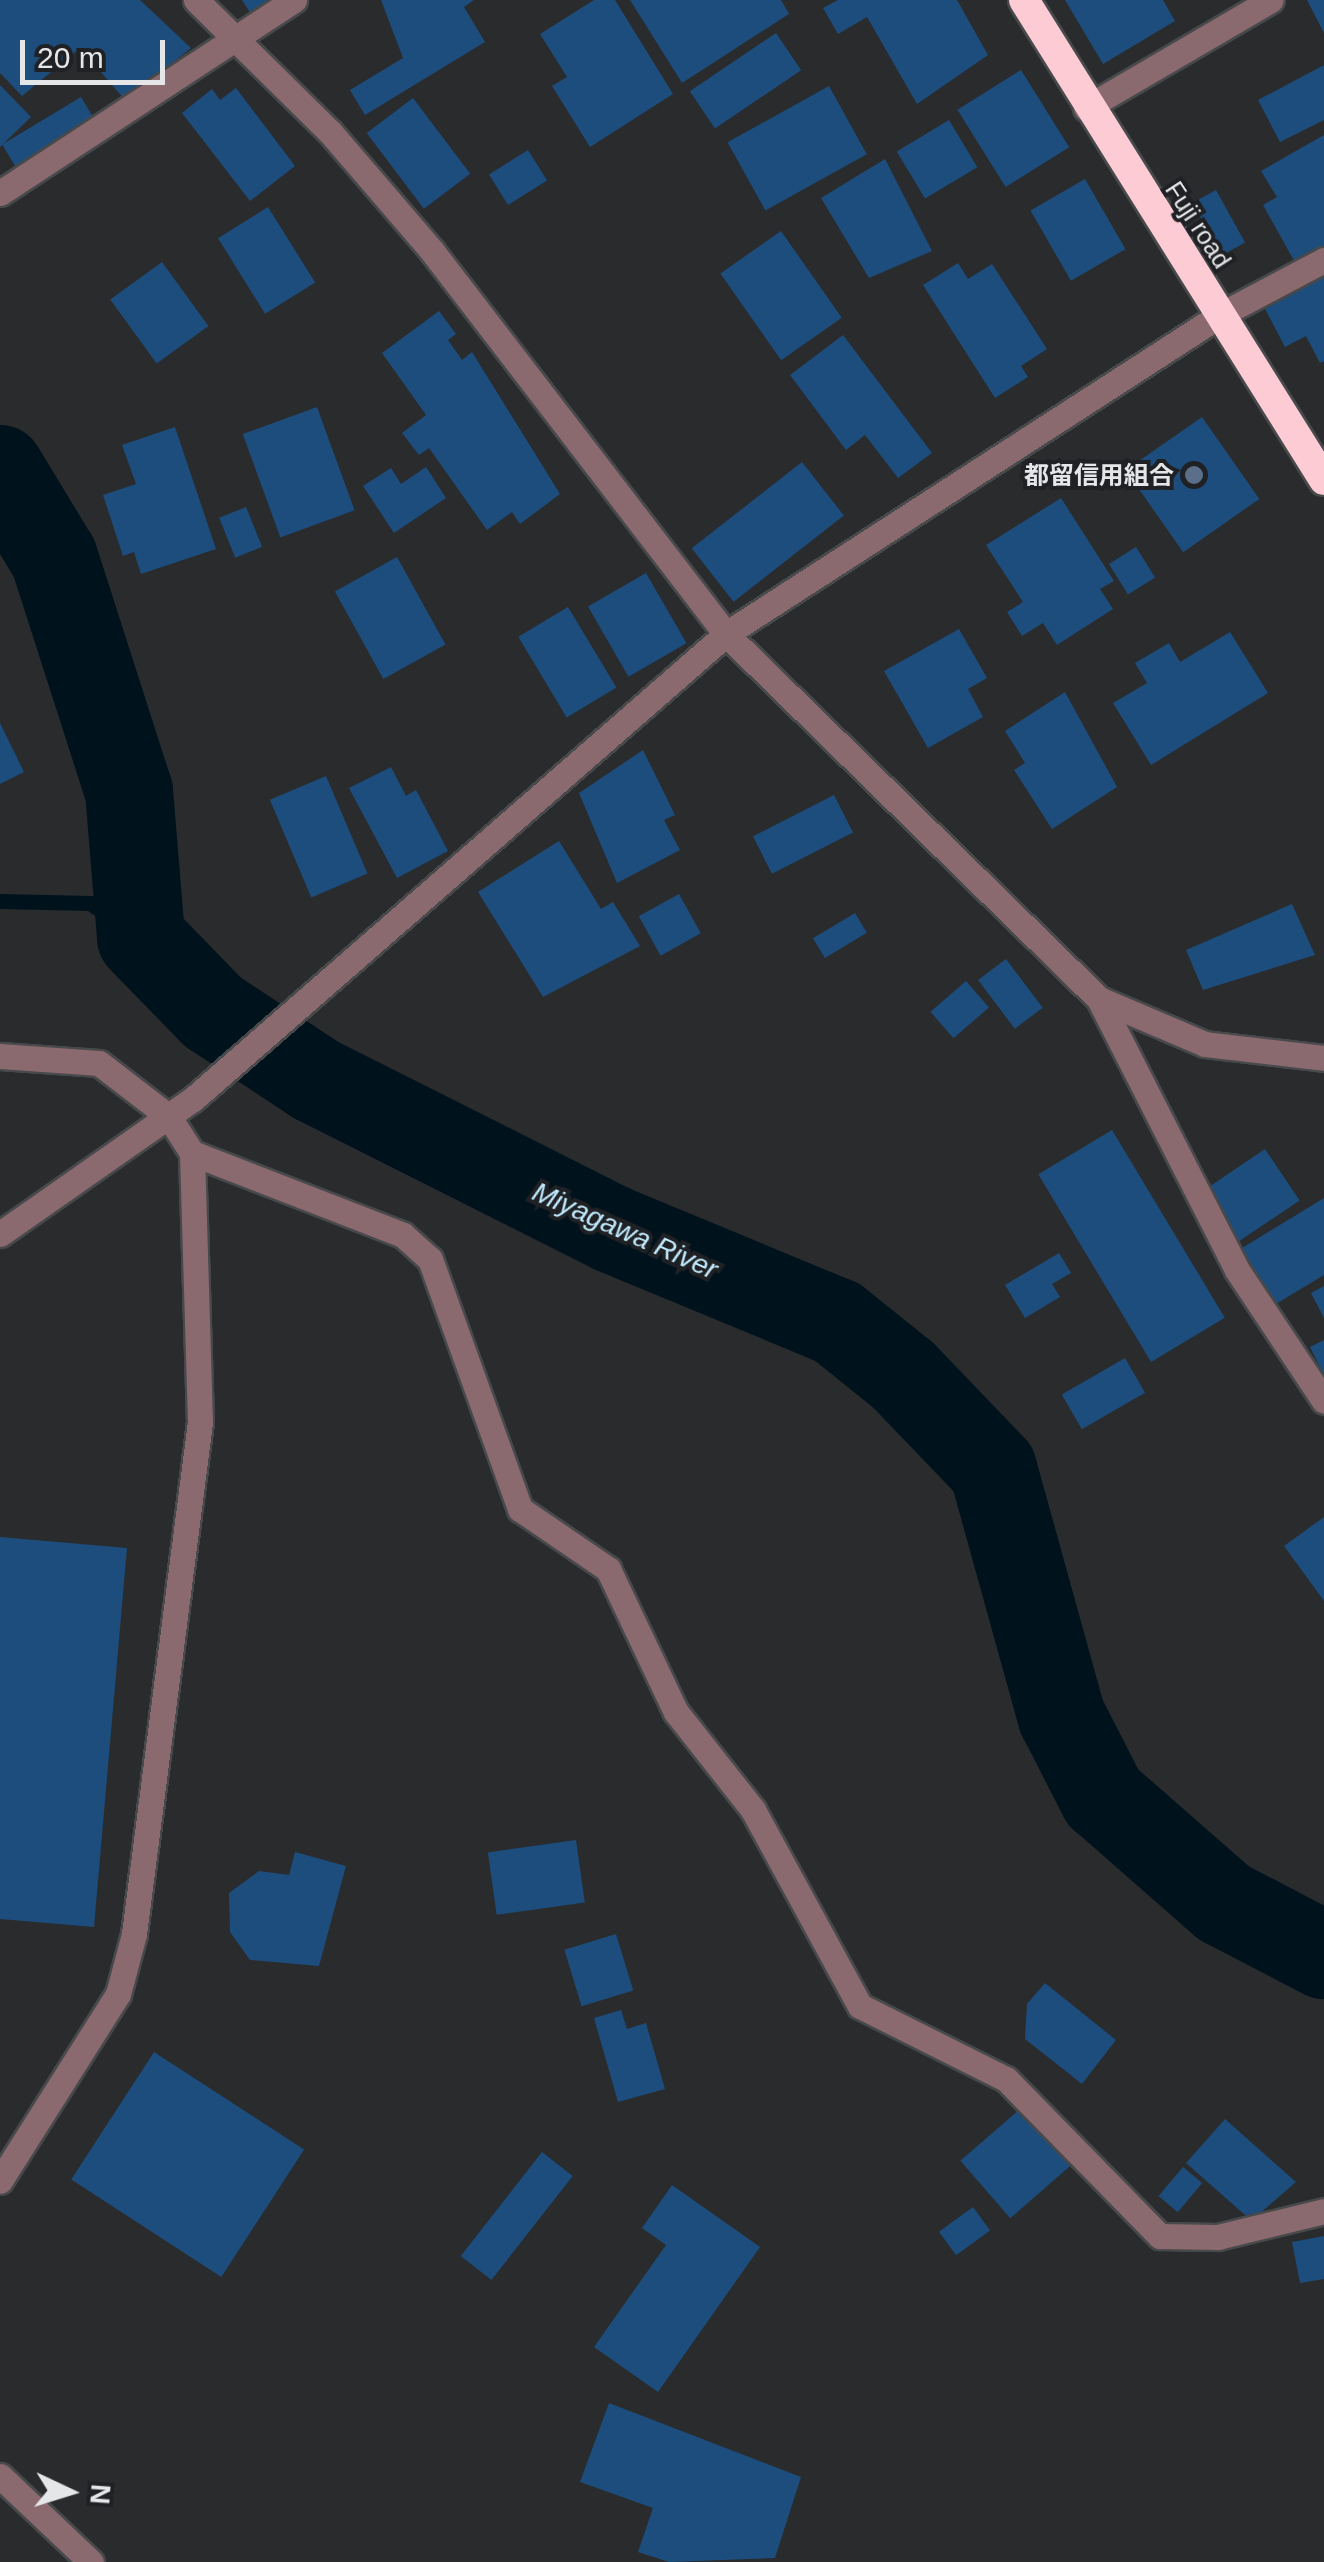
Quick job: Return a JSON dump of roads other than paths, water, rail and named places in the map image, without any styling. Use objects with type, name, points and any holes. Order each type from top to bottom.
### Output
[{"type":"highway","name":"Fuji road","points":[[1024,0],[1086,108],[1324,480]]},
{"type":"street","points":[[196,0],[432,251],[726,634],[1099,1000],[1237,1270],[1324,1401]]},
{"type":"street","points":[[0,193],[48,167],[294,0]]},
{"type":"street","points":[[1086,108],[1271,0]]},
{"type":"street","points":[[0,1234],[193,1100],[317,984],[726,634],[1220,314],[1324,260]]},
{"type":"street","points":[[1099,1000],[1205,1044],[1324,1058]]},
{"type":"street","points":[[0,1056],[99,1062],[170,1117],[192,1153],[200,1422],[134,1934],[118,1994],[0,2181]]},
{"type":"street","points":[[192,1153],[403,1235],[430,1259],[520,1509],[608,1569],[676,1712],[753,1810],[860,2006],[1006,2079],[1160,2236],[1218,2237],[1324,2210]]},
{"type":"street","points":[[0,2476],[91,2562]]},
{"type":"waterway","name":"Miyagawa River","points":[[0,469],[54,558],[129,791],[141,938],[213,1012],[316,1080],[612,1229],[837,1322],[903,1375],[993,1469],[1062,1717],[1103,1797],[1224,1903],[1324,1955]]},
{"type":"waterway","points":[[0,901],[90,903],[141,938]]},
{"type":"place","name":"都留信用組合","points":[[1194,475]]}]
